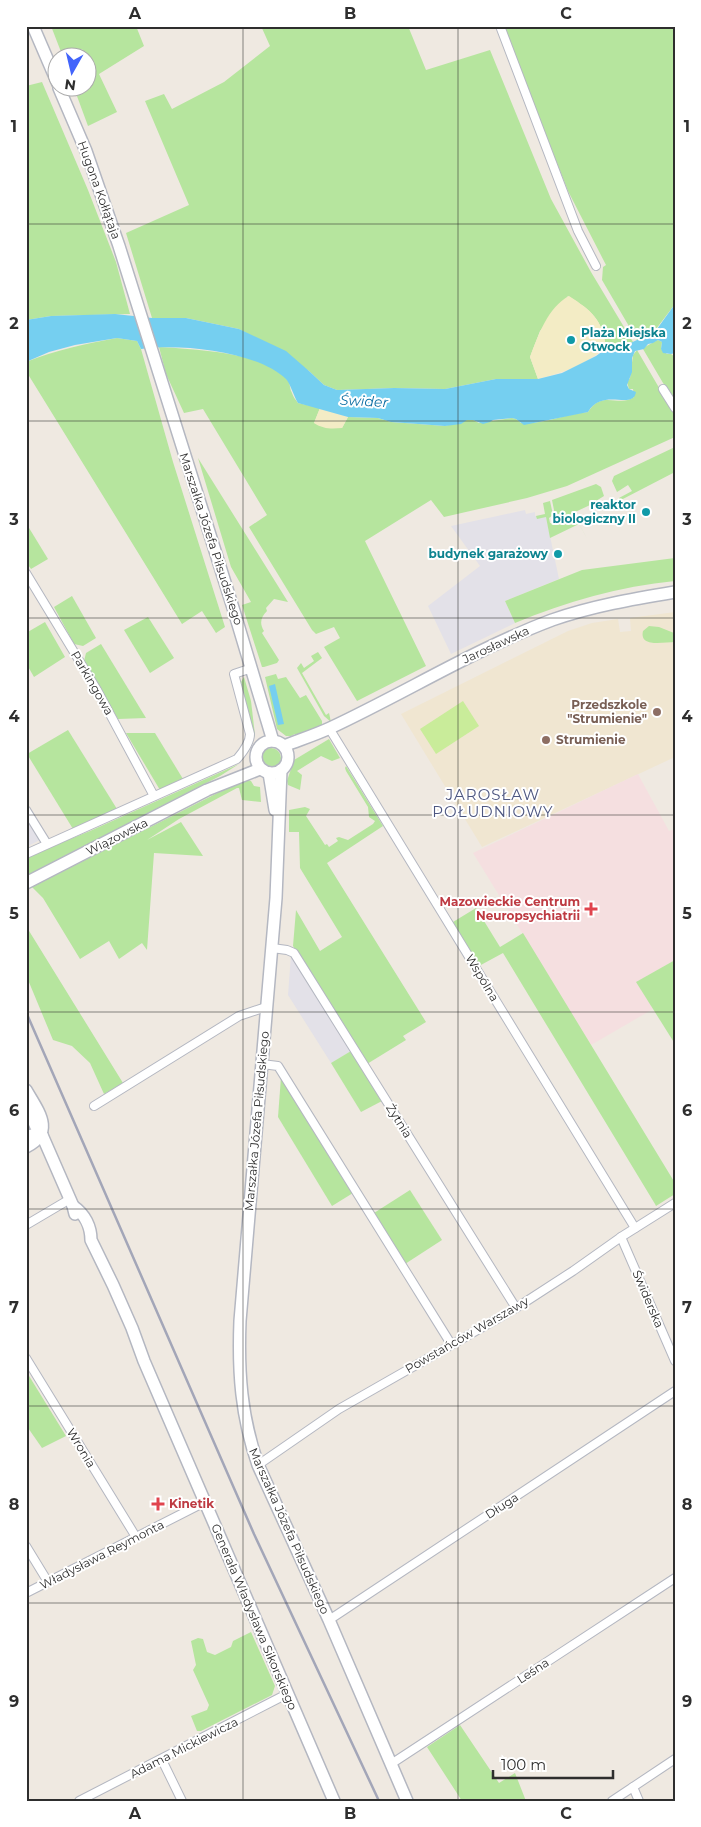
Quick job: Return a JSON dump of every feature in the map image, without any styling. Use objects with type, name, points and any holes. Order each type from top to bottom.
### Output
[{"type":"main road","points":[[33,26],[48,61]]},
{"type":"main road","name":"Hugona Kołłątaja","points":[[63,98],[86,151],[119,246],[160,379]]},
{"type":"main road","name":"Marszałka Józefa Piłsudskiego","points":[[160,379],[252,668],[260,701],[277,746]]},
{"type":"main road","name":"Jarosławska","points":[[277,746],[329,728],[476,653],[531,628],[588,609],[630,599],[675,592]]},
{"type":"main road","points":[[277,746],[286,763],[266,768],[256,752],[277,746]]},
{"type":"main road","name":"Marszałka Józefa Piłsudskiego","points":[[266,768],[278,844],[272,948],[239,1352],[240,1384],[246,1426],[258,1465],[329,1620],[407,1801]]},
{"type":"main road","name":"Wiązowska","points":[[26,883],[207,790],[266,768]]},
{"type":"main road","points":[[26,1090],[42,1120],[43,1127],[42,1135],[37,1141],[26,1147]]},
{"type":"main road","points":[[26,1105],[36,1127],[42,1135]]},
{"type":"main road","points":[[26,1137],[42,1135]]},
{"type":"main road","name":"Generała Władysława Sikorskiego","points":[[42,1135],[82,1230],[85,1236],[91,1240],[120,1301],[144,1361],[334,1801]]},
{"type":"street","points":[[500,26],[578,231],[596,266]]},
{"type":"street","points":[[663,389],[675,408]]},
{"type":"street","name":"Parkingowa","points":[[26,573],[97,690],[154,796]]},
{"type":"street","points":[[26,854],[237,759],[250,739],[250,734],[234,674],[252,668]]},
{"type":"street","name":"Wspólna","points":[[329,728],[635,1228]]},
{"type":"street","points":[[26,810],[47,844]]},
{"type":"street","name":"Żytnia","points":[[272,948],[294,953],[516,1308]]},
{"type":"street","points":[[94,1106],[239,1016],[266,1007]]},
{"type":"street","points":[[262,1064],[278,1066],[450,1344]]},
{"type":"street","points":[[26,1225],[72,1203]]},
{"type":"street","name":"Powstańców Warszawy","points":[[258,1465],[339,1409],[516,1308],[675,1203]]},
{"type":"street","name":"Świderska","points":[[621,1237],[675,1362]]},
{"type":"street","name":"Wronia","points":[[26,1358],[136,1537]]},
{"type":"street","name":"Długa","points":[[329,1620],[675,1391]]},
{"type":"street","name":"Władysława Reymonta","points":[[26,1593],[205,1502]]},
{"type":"street","points":[[26,1546],[48,1582]]},
{"type":"street","name":"Leśna","points":[[391,1764],[675,1578]]},
{"type":"street","name":"Adama Mickiewicza","points":[[79,1801],[162,1760],[287,1694]]},
{"type":"street","points":[[612,1801],[675,1759]]},
{"type":"street","points":[[162,1760],[182,1801]]},
{"type":"street","points":[[633,1787],[639,1801]]},
{"type":"shaded area","points":[[525,510],[526,514],[535,512],[535,516],[543,515],[546,517],[559,579],[505,601],[515,623],[451,654],[428,606],[480,566],[451,526]]},
{"type":"shaded area","name":"Strumienie","points":[[675,612],[675,757],[482,847],[401,714],[568,631],[592,623],[618,619],[620,632],[631,631],[630,618]]},
{"type":"shaded area","name":"Mazowieckie Centrum Neuropsychiatrii","points":[[638,774],[669,831],[675,829],[675,960],[637,982],[653,1009],[591,1045],[473,853]]},
{"type":"shaded area","points":[[26,814],[42,839],[26,847]]},
{"type":"shaded area","points":[[291,955],[351,1051],[331,1063],[288,995]]},
{"type":"green space","points":[[51,26],[136,26],[144,46],[99,74],[117,112],[88,126],[78,98],[98,98],[98,48],[60,48]]},
{"type":"green space","points":[[261,26],[408,26],[426,70],[490,50],[551,199],[591,272],[633,342],[626,345],[606,347],[602,329],[595,317],[584,306],[568,296],[540,331],[530,357],[538,379],[496,379],[445,389],[337,390],[324,385],[309,371],[239,329],[186,318],[152,318],[126,233],[189,205],[145,101],[164,94],[172,109],[224,82],[270,46]]},
{"type":"green space","points":[[503,26],[675,26],[675,304],[649,337],[637,340],[602,280],[603,267],[606,265],[568,191]]},
{"type":"green space","points":[[42,82],[116,262],[130,314],[51,316],[26,320],[26,86]]},
{"type":"green space","points":[[117,338],[137,341],[141,349],[173,462],[225,627],[216,633],[202,611],[182,624],[26,371],[26,362],[48,354]]},
{"type":"green space","points":[[658,340],[662,342],[661,349],[675,357],[675,399],[666,388],[643,349]]},
{"type":"green space","points":[[159,347],[229,354],[265,364],[280,372],[289,382],[292,394],[298,403],[320,408],[314,423],[342,428],[348,417],[378,418],[391,422],[445,426],[467,420],[479,423],[512,418],[521,423],[529,423],[588,412],[599,401],[622,401],[634,397],[633,389],[629,389],[627,382],[630,378],[633,355],[637,350],[675,415],[675,437],[567,486],[527,498],[444,517],[431,500],[365,541],[426,666],[357,701],[324,647],[340,638],[334,627],[316,634],[312,630],[249,527],[267,515],[203,409],[184,413],[166,374]]},
{"type":"green space","points":[[675,447],[675,472],[619,501],[619,498],[632,491],[628,485],[617,492],[612,481],[614,476]]},
{"type":"green space","points":[[198,458],[288,602],[274,599],[266,608],[267,611],[261,620],[264,631],[262,633],[279,660],[277,663],[262,667],[242,605],[251,602],[231,567]]},
{"type":"green space","points":[[596,484],[601,487],[604,496],[573,513],[588,540],[579,524],[550,538],[546,517],[537,519],[536,516],[545,514],[543,503],[550,501],[553,515],[549,518],[550,523],[559,524],[563,517],[560,514],[555,515],[552,500]]},
{"type":"green space","points":[[26,523],[48,559],[31,569],[26,562]]},
{"type":"green space","points":[[675,558],[675,581],[654,583],[594,596],[554,608],[515,623],[505,601],[582,570]]},
{"type":"green space","points":[[72,596],[96,638],[83,646],[74,644],[54,607]]},
{"type":"green space","points":[[148,617],[174,658],[150,673],[124,630]]},
{"type":"green space","points":[[45,622],[65,657],[34,677],[26,663],[26,633]]},
{"type":"green space","points":[[649,626],[659,627],[674,633],[675,642],[648,642],[643,636],[643,631]]},
{"type":"green space","points":[[101,644],[146,718],[118,719],[84,661],[86,653]]},
{"type":"green space","points":[[318,652],[322,658],[302,673],[326,715],[329,713],[331,722],[324,716],[297,668],[301,663],[304,668],[314,661],[311,656]]},
{"type":"green space","points":[[276,674],[278,679],[286,677],[300,698],[306,695],[322,721],[322,727],[297,738],[295,734],[286,736],[277,729],[265,677]]},
{"type":"green space","points":[[244,677],[251,701],[254,737],[241,682]]},
{"type":"green space","points":[[463,701],[479,726],[436,754],[420,729]]},
{"type":"green space","points":[[68,730],[117,809],[73,829],[27,754]]},
{"type":"green space","points":[[126,733],[155,733],[183,779],[160,790]]},
{"type":"green space","points":[[329,739],[340,758],[332,761],[321,756],[297,771],[302,775],[300,790],[288,785],[287,781],[294,760]]},
{"type":"green space","points":[[267,748],[275,748],[281,754],[281,762],[275,768],[267,768],[261,762],[261,754]]},
{"type":"green space","points":[[239,764],[220,776],[26,876],[26,857],[90,831]]},
{"type":"green space","points":[[346,766],[383,826],[327,863],[426,1022],[403,1036],[406,1040],[367,1064],[293,946],[296,910],[320,951],[342,937],[300,868],[299,832],[289,832],[289,810],[305,807],[310,809],[306,816],[325,845],[327,844],[329,847],[338,841],[336,838],[348,840],[373,824],[375,821],[369,817],[368,807],[346,771]]},
{"type":"green space","points":[[247,778],[254,786],[260,787],[261,802],[242,800],[239,788],[237,788],[179,819],[147,840],[181,822],[203,856],[154,853],[147,950],[142,943],[119,959],[109,941],[80,959],[43,898],[32,887]]},
{"type":"green space","points":[[476,908],[500,947],[523,933],[675,1183],[675,1194],[656,1206],[503,953],[479,966],[453,922]]},
{"type":"green space","points":[[26,926],[123,1083],[104,1094],[90,1063],[72,1046],[53,1040],[26,975]]},
{"type":"green space","points":[[675,960],[675,1044],[636,982]]},
{"type":"green space","points":[[351,1051],[382,1101],[361,1112],[331,1063]]},
{"type":"green space","points":[[281,1077],[353,1193],[332,1206],[278,1117]]},
{"type":"green space","points":[[410,1190],[442,1240],[405,1264],[374,1213]]},
{"type":"green space","points":[[26,1371],[66,1436],[42,1448],[26,1425]]},
{"type":"green space","points":[[251,1632],[275,1686],[272,1695],[201,1731],[197,1731],[191,1716],[207,1710],[209,1705],[193,1670],[196,1665],[191,1641],[198,1638],[203,1639],[207,1652],[215,1655],[231,1647],[233,1641]]},
{"type":"green space","points":[[460,1725],[499,1783],[515,1773],[526,1801],[462,1801],[427,1747]]},
{"type":"sand","name":"Plaża Miejska Otwock","points":[[569,296],[584,306],[595,317],[602,329],[606,347],[574,367],[538,379],[530,357],[540,331],[555,307]]},
{"type":"sand","points":[[320,408],[348,417],[342,428],[327,428],[314,423]]},
{"type":"water","name":"Świder","points":[[675,304],[675,353],[663,353],[661,349],[662,342],[658,340],[648,344],[644,349],[635,351],[632,358],[632,372],[627,385],[629,389],[636,392],[634,397],[629,400],[601,401],[588,412],[524,425],[512,418],[493,420],[483,424],[467,420],[461,424],[445,426],[391,422],[378,418],[348,417],[298,403],[286,379],[273,369],[256,362],[217,351],[196,348],[157,347],[141,349],[137,341],[117,338],[75,345],[49,352],[26,362],[26,320],[51,316],[115,314],[152,318],[186,318],[239,329],[286,351],[324,385],[337,390],[445,389],[496,379],[538,379],[562,373],[596,356],[610,346],[624,346],[649,337]]},
{"type":"water","points":[[275,684],[284,724],[278,725],[269,686]]},
{"type":"railway","points":[[26,1012],[254,1534],[379,1801]]},
{"type":"place","name":"Plaża Miejska Otwock","points":[[571,340]]},
{"type":"place","name":"reaktor biologiczny II","points":[[646,512]]},
{"type":"place","name":"budynek garażowy","points":[[558,554]]},
{"type":"place","name":"Przedszkole \"Strumienie\"","points":[[657,712]]},
{"type":"place","name":"Strumienie","points":[[546,740]]},
{"type":"place","name":"Mazowieckie Centrum Neuropsychiatrii","points":[[591,909]]},
{"type":"place","name":"Kinetik","points":[[158,1504]]},
{"type":"district","name":"JAROSŁAW POŁUDNIOWY","points":[[493,804]]}]
